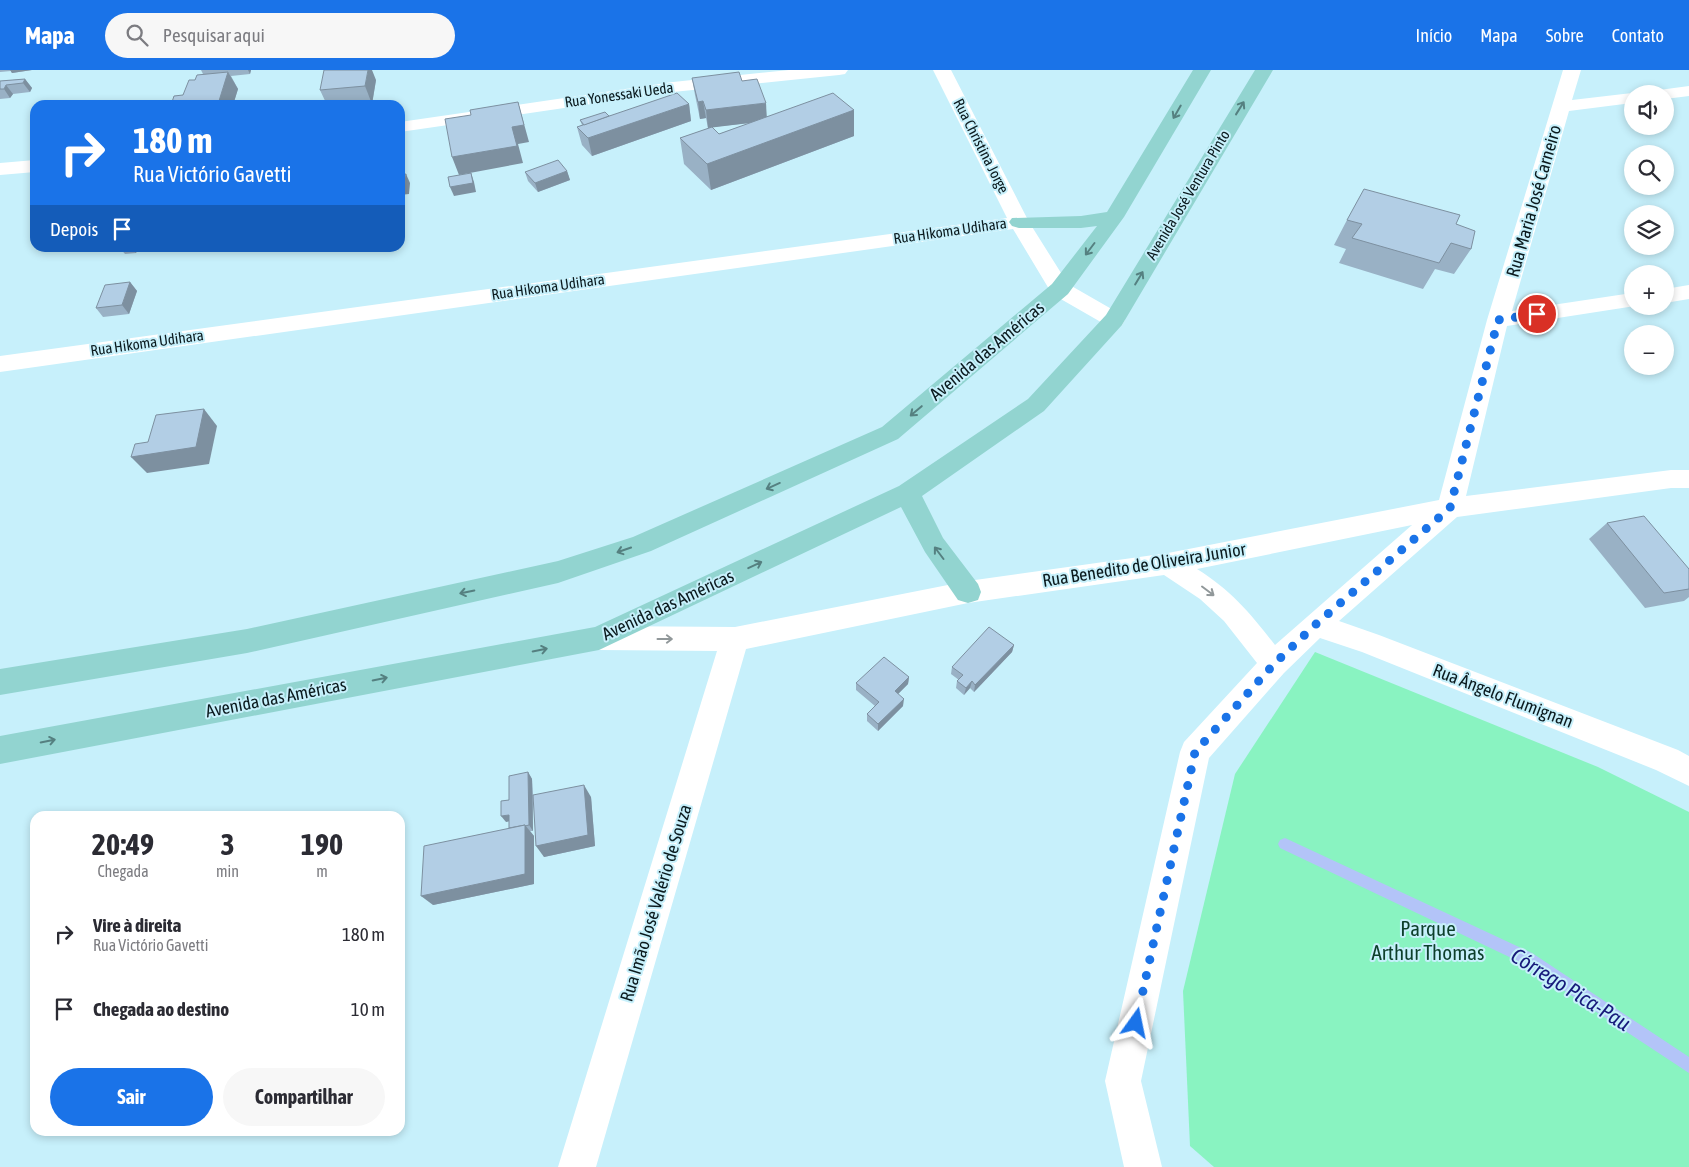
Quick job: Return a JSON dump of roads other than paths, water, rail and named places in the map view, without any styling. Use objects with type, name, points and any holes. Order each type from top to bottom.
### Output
[{"type":"main road","points":[[1060,289],[1114,216],[1202,70]]},
{"type":"main road","name":"Avenida José Ventura Pinto","points":[[1114,320],[1264,70]]},
{"type":"main road","points":[[1019,222],[1081,222],[1114,216]]},
{"type":"main road","name":"Avenida das Américas","points":[[0,682],[247,641],[558,572],[642,544],[890,433],[1060,289]]},
{"type":"main road","name":"Avenida das Américas","points":[[0,750],[599,638],[908,493],[1036,405],[1114,320]]},
{"type":"main road","points":[[908,493],[918,521],[930,542],[968,592]]},
{"type":"street","name":"Rua Yonessaki Ueda","points":[[405,125],[673,86],[840,70]]},
{"type":"street","name":"Rua Christina Jorge","points":[[942,70],[1019,222]]},
{"type":"street","name":"Rua Maria José Carneiro","points":[[1450,508],[1498,320],[1572,70]]},
{"type":"street","points":[[1674,93],[1689,91]]},
{"type":"street","points":[[1562,106],[1624,99]]},
{"type":"street","points":[[0,169],[30,166]]},
{"type":"street","name":"Rua Hikoma Udihara","points":[[0,364],[1019,222],[1060,289]]},
{"type":"street","points":[[1060,289],[1114,320]]},
{"type":"street","points":[[1674,294],[1689,292]]},
{"type":"street","points":[[1498,320],[1624,301]]},
{"type":"street","name":"Rua Benedito de Oliveira Junior","points":[[599,638],[735,639],[968,592],[1168,564],[1450,508],[1689,478]]},
{"type":"street","points":[[1143,1167],[1123,1081],[1195,752],[1274,664],[1315,625],[1450,508]]},
{"type":"street","points":[[1168,564],[1210,592],[1234,613],[1274,664]]},
{"type":"street","name":"Rua Ângelo Flumignan","points":[[1315,625],[1369,644],[1666,760],[1689,772]]},
{"type":"street","name":"Rua Imão José Valério de Souza","points":[[577,1167],[735,639]]},
{"type":"waterway","name":"Córrego Pica-Pau","points":[[1285,844],[1527,958],[1689,1066]]},
{"type":"park label","name":"Parque Arthur Thomas","points":[[1428,941]]}]
